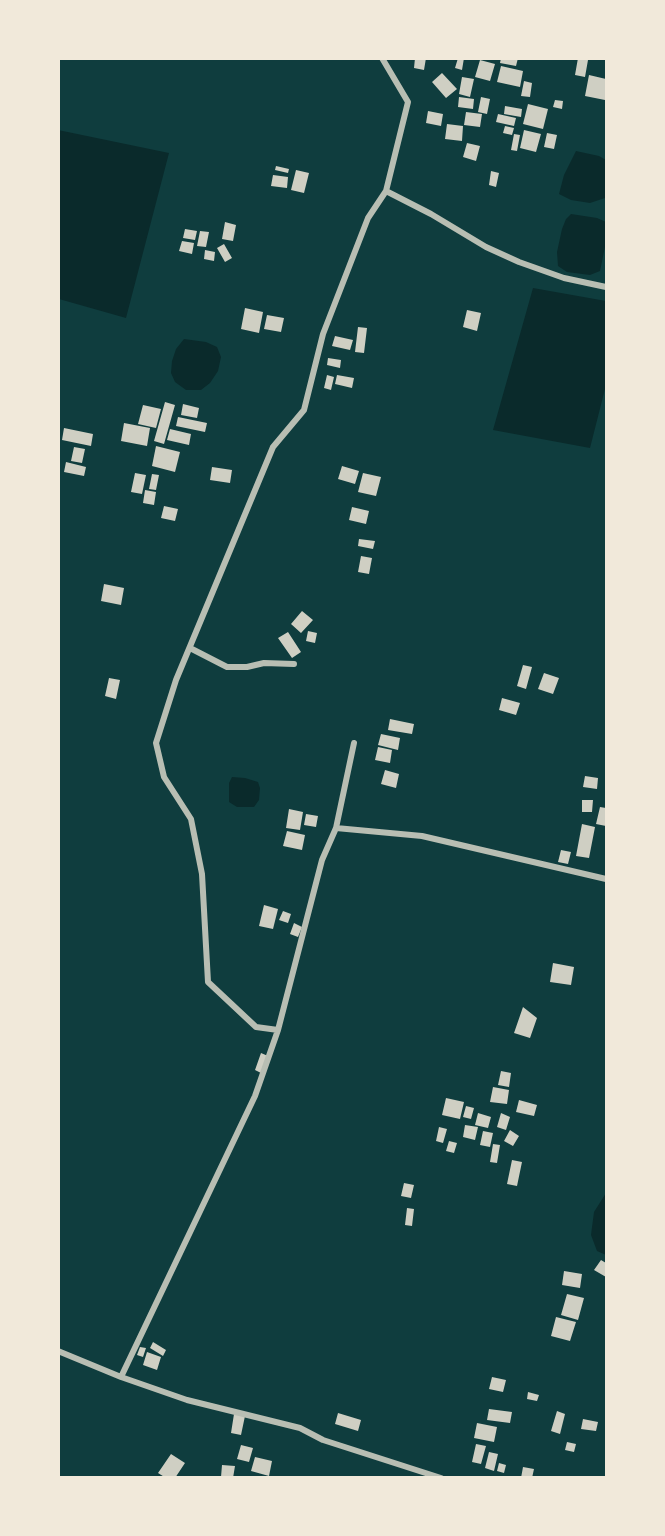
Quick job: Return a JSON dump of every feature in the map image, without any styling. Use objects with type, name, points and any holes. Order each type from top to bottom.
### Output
[{"type":"street","points":[[278,1030],[256,1027],[208,982],[201,874],[191,819],[164,777],[156,743],[176,680],[273,447],[304,410],[323,334],[368,218],[386,190],[408,102],[382,58]]},
{"type":"street","points":[[386,190],[486,247],[519,262],[564,278],[606,287]]},
{"type":"street","points":[[190,648],[227,667],[247,667],[264,663],[294,664]]},
{"type":"street","points":[[121,1377],[255,1096],[278,1030],[322,860],[336,828],[354,742]]},
{"type":"street","points":[[336,828],[422,836],[606,879]]},
{"type":"street","points":[[58,1351],[121,1377],[187,1400],[300,1428],[323,1440],[441,1478]]},
{"type":"water","points":[[58,130],[169,153],[126,318],[59,299]]},
{"type":"water","points":[[576,151],[599,156],[606,160],[605,198],[590,203],[571,200],[559,194],[564,175]]},
{"type":"water","points":[[571,214],[597,218],[606,222],[606,242],[600,271],[590,275],[567,272],[558,266],[557,252],[562,229]]},
{"type":"water","points":[[533,288],[606,301],[606,385],[590,448],[493,430]]},
{"type":"water","points":[[184,339],[206,342],[217,347],[221,357],[218,371],[210,383],[201,390],[186,390],[175,382],[171,373],[176,349]]},
{"type":"water","points":[[232,777],[258,782],[259,800],[254,807],[237,807],[229,802],[229,783]]},
{"type":"water","points":[[606,1193],[606,1255],[597,1251],[591,1235],[594,1212]]},
{"type":"building","points":[[415,58],[426,58],[424,70],[414,68]]},
{"type":"building","points":[[458,58],[464,58],[462,70],[455,68]]},
{"type":"building","points":[[501,58],[518,58],[516,66],[500,63]]},
{"type":"building","points":[[578,58],[588,60],[585,77],[575,75]]},
{"type":"building","points":[[480,60],[495,64],[490,81],[475,77]]},
{"type":"building","points":[[501,66],[523,71],[520,87],[497,82]]},
{"type":"building","points":[[442,73],[457,89],[446,98],[432,82]]},
{"type":"building","points":[[589,75],[606,79],[605,100],[585,96]]},
{"type":"building","points":[[462,77],[474,79],[470,97],[459,94]]},
{"type":"building","points":[[524,81],[532,83],[530,97],[521,96]]},
{"type":"building","points":[[459,97],[474,99],[473,109],[458,107]]},
{"type":"building","points":[[481,97],[490,99],[487,114],[478,112]]},
{"type":"building","points":[[555,100],[563,101],[562,109],[553,107]]},
{"type":"building","points":[[528,104],[548,109],[543,129],[523,124]]},
{"type":"building","points":[[505,106],[522,109],[521,117],[504,114]]},
{"type":"building","points":[[428,111],[443,114],[441,126],[426,123]]},
{"type":"building","points":[[466,112],[482,114],[480,127],[464,125]]},
{"type":"building","points":[[498,114],[516,118],[514,126],[496,122]]},
{"type":"building","points":[[447,124],[463,126],[462,141],[445,139]]},
{"type":"building","points":[[505,126],[514,128],[512,135],[503,133]]},
{"type":"building","points":[[524,130],[541,134],[536,152],[520,148]]},
{"type":"building","points":[[547,133],[557,135],[554,149],[544,147]]},
{"type":"building","points":[[514,134],[520,135],[517,151],[511,150]]},
{"type":"building","points":[[467,143],[480,146],[476,161],[463,157]]},
{"type":"building","points":[[276,166],[289,169],[288,173],[275,170]]},
{"type":"building","points":[[296,170],[309,173],[304,193],[291,190]]},
{"type":"building","points":[[491,171],[499,173],[496,187],[489,185]]},
{"type":"building","points":[[273,175],[288,177],[287,188],[271,186]]},
{"type":"building","points":[[225,222],[236,225],[233,241],[222,239]]},
{"type":"building","points":[[185,229],[197,231],[195,240],[183,238]]},
{"type":"building","points":[[200,231],[209,232],[206,247],[197,246]]},
{"type":"building","points":[[182,241],[194,243],[192,254],[179,251]]},
{"type":"building","points":[[224,244],[232,258],[225,262],[217,248]]},
{"type":"building","points":[[205,250],[215,252],[214,261],[204,259]]},
{"type":"building","points":[[245,308],[263,312],[259,333],[241,329]]},
{"type":"building","points":[[467,310],[481,313],[477,331],[463,327]]},
{"type":"building","points":[[267,315],[284,318],[281,332],[264,329]]},
{"type":"building","points":[[358,327],[367,328],[364,353],[355,352]]},
{"type":"building","points":[[335,336],[353,340],[350,350],[332,346]]},
{"type":"building","points":[[328,358],[341,360],[340,368],[327,365]]},
{"type":"building","points":[[327,375],[334,377],[331,390],[324,388]]},
{"type":"building","points":[[337,375],[354,378],[352,388],[335,384]]},
{"type":"building","points":[[165,402],[175,405],[164,444],[154,441]]},
{"type":"building","points":[[183,404],[199,408],[197,418],[181,415]]},
{"type":"building","points":[[143,405],[161,409],[156,428],[138,424]]},
{"type":"building","points":[[178,417],[207,423],[205,432],[176,426]]},
{"type":"building","points":[[124,423],[150,428],[147,446],[121,441]]},
{"type":"building","points":[[64,428],[93,434],[91,446],[62,440]]},
{"type":"building","points":[[170,429],[191,434],[189,445],[167,440]]},
{"type":"building","points":[[156,446],[180,452],[175,472],[152,466]]},
{"type":"building","points":[[74,447],[85,449],[82,463],[71,461]]},
{"type":"building","points":[[66,462],[86,467],[84,476],[64,472]]},
{"type":"building","points":[[342,466],[359,471],[355,484],[338,479]]},
{"type":"building","points":[[212,467],[232,470],[230,483],[210,480]]},
{"type":"building","points":[[135,473],[146,475],[142,494],[131,492]]},
{"type":"building","points":[[363,473],[381,477],[376,496],[358,492]]},
{"type":"building","points":[[152,474],[159,475],[156,490],[149,489]]},
{"type":"building","points":[[145,490],[156,492],[154,505],[143,503]]},
{"type":"building","points":[[164,506],[178,509],[175,521],[161,518]]},
{"type":"building","points":[[352,507],[369,511],[366,524],[349,520]]},
{"type":"building","points":[[359,539],[375,541],[373,549],[358,546]]},
{"type":"building","points":[[361,556],[372,558],[369,574],[358,572]]},
{"type":"building","points":[[104,584],[124,588],[121,605],[101,601]]},
{"type":"building","points":[[302,611],[313,620],[301,633],[291,624]]},
{"type":"building","points":[[308,631],[317,633],[315,643],[306,641]]},
{"type":"building","points":[[288,632],[301,652],[292,658],[278,638]]},
{"type":"building","points":[[523,665],[532,667],[526,689],[517,686]]},
{"type":"building","points":[[544,673],[559,678],[553,694],[538,689]]},
{"type":"building","points":[[109,678],[120,680],[116,699],[105,696]]},
{"type":"building","points":[[502,698],[520,703],[516,715],[499,710]]},
{"type":"building","points":[[390,719],[414,724],[412,734],[388,730]]},
{"type":"building","points":[[381,734],[400,738],[398,750],[378,745]]},
{"type":"building","points":[[378,747],[392,750],[390,763],[375,760]]},
{"type":"building","points":[[385,770],[399,774],[396,788],[381,784]]},
{"type":"building","points":[[585,776],[598,778],[597,789],[583,787]]},
{"type":"building","points":[[582,800],[593,800],[592,812],[582,812]]},
{"type":"building","points":[[600,807],[606,808],[606,826],[596,824]]},
{"type":"building","points":[[289,809],[303,812],[300,830],[286,828]]},
{"type":"building","points":[[306,814],[318,816],[316,827],[304,825]]},
{"type":"building","points":[[582,824],[595,827],[589,858],[576,856]]},
{"type":"building","points":[[287,831],[305,835],[302,850],[283,846]]},
{"type":"building","points":[[561,850],[571,852],[568,864],[558,862]]},
{"type":"building","points":[[264,905],[278,909],[273,929],[259,926]]},
{"type":"building","points":[[283,911],[291,914],[288,923],[279,920]]},
{"type":"building","points":[[294,923],[302,927],[298,937],[290,934]]},
{"type":"building","points":[[553,963],[574,967],[571,985],[550,982]]},
{"type":"building","points":[[523,1007],[537,1018],[530,1038],[514,1033]]},
{"type":"building","points":[[261,1053],[268,1056],[261,1073],[255,1070]]},
{"type":"building","points":[[501,1071],[511,1073],[509,1087],[498,1085]]},
{"type":"building","points":[[493,1087],[509,1090],[507,1104],[490,1102]]},
{"type":"building","points":[[446,1098],[464,1102],[460,1119],[442,1115]]},
{"type":"building","points":[[519,1100],[537,1105],[534,1116],[516,1112]]},
{"type":"building","points":[[466,1106],[474,1108],[471,1119],[463,1117]]},
{"type":"building","points":[[478,1113],[491,1117],[488,1128],[475,1125]]},
{"type":"building","points":[[501,1113],[510,1117],[506,1130],[497,1127]]},
{"type":"building","points":[[465,1125],[478,1127],[475,1140],[463,1137]]},
{"type":"building","points":[[439,1127],[447,1129],[443,1143],[436,1141]]},
{"type":"building","points":[[510,1130],[519,1136],[513,1146],[504,1141]]},
{"type":"building","points":[[483,1131],[493,1133],[490,1147],[480,1145]]},
{"type":"building","points":[[449,1141],[457,1143],[454,1153],[446,1151]]},
{"type":"building","points":[[493,1144],[500,1145],[497,1163],[490,1162]]},
{"type":"building","points":[[512,1160],[522,1162],[517,1186],[507,1184]]},
{"type":"building","points":[[404,1183],[414,1185],[411,1198],[401,1196]]},
{"type":"building","points":[[407,1208],[414,1209],[412,1226],[405,1225]]},
{"type":"building","points":[[601,1260],[606,1263],[606,1277],[594,1270]]},
{"type":"building","points":[[564,1271],[582,1274],[580,1288],[562,1285]]},
{"type":"building","points":[[567,1294],[584,1298],[578,1320],[561,1315]]},
{"type":"building","points":[[556,1317],[576,1322],[570,1341],[551,1336]]},
{"type":"building","points":[[153,1342],[166,1350],[163,1356],[150,1348]]},
{"type":"building","points":[[140,1347],[146,1348],[143,1357],[137,1355]]},
{"type":"building","points":[[147,1352],[161,1357],[157,1370],[143,1365]]},
{"type":"building","points":[[492,1377],[506,1380],[503,1392],[489,1389]]},
{"type":"building","points":[[528,1392],[539,1395],[537,1401],[527,1399]]},
{"type":"building","points":[[489,1409],[512,1412],[510,1423],[487,1420]]},
{"type":"building","points":[[557,1411],[565,1414],[560,1434],[551,1431]]},
{"type":"building","points":[[338,1413],[361,1420],[358,1431],[335,1424]]},
{"type":"building","points":[[234,1414],[245,1416],[241,1435],[231,1433]]},
{"type":"building","points":[[583,1419],[598,1422],[596,1431],[581,1429]]},
{"type":"building","points":[[477,1423],[497,1427],[494,1442],[474,1438]]},
{"type":"building","points":[[567,1442],[576,1444],[574,1452],[565,1450]]},
{"type":"building","points":[[476,1444],[486,1446],[481,1464],[472,1462]]},
{"type":"building","points":[[241,1445],[253,1448],[249,1462],[237,1459]]},
{"type":"building","points":[[489,1452],[498,1454],[494,1471],[485,1468]]},
{"type":"building","points":[[171,1454],[185,1463],[175,1478],[166,1478],[158,1473]]},
{"type":"building","points":[[255,1457],[272,1461],[269,1476],[251,1471]]},
{"type":"building","points":[[499,1463],[506,1465],[504,1473],[497,1471]]},
{"type":"building","points":[[222,1465],[235,1466],[233,1478],[221,1477]]},
{"type":"building","points":[[523,1467],[534,1469],[532,1478],[521,1478]]}]
